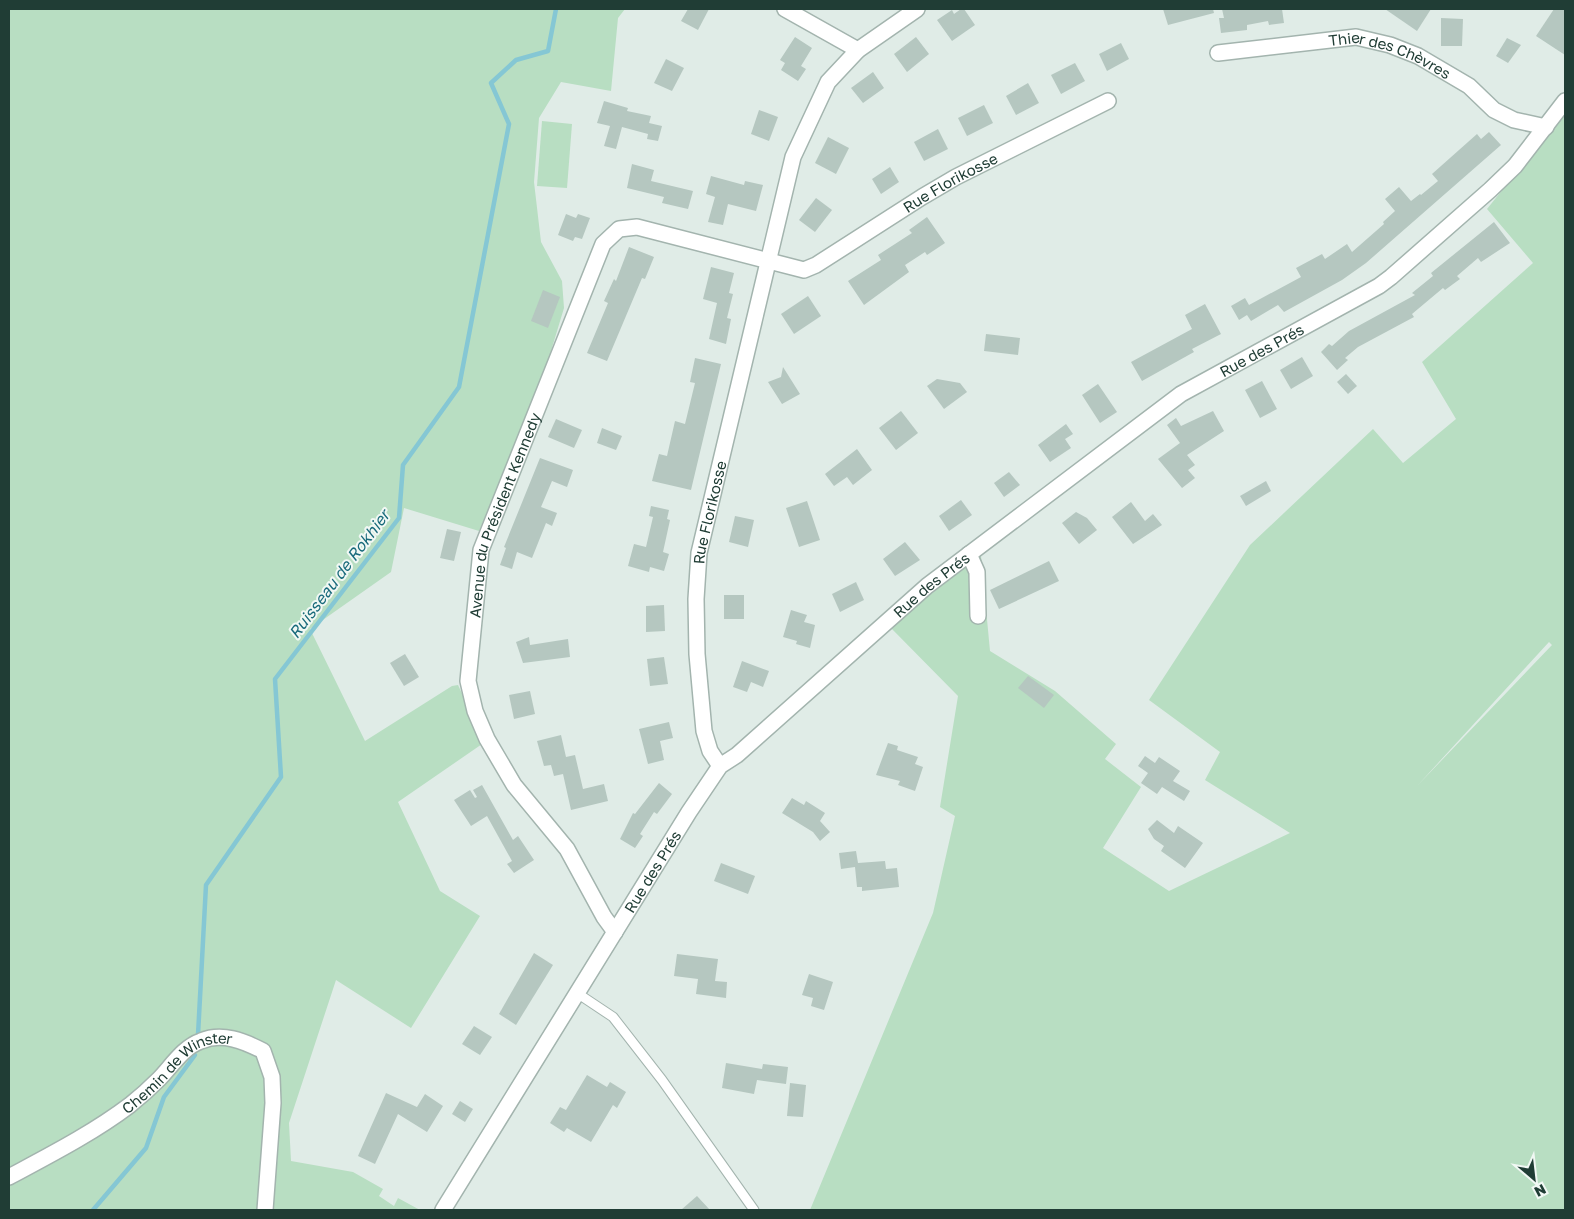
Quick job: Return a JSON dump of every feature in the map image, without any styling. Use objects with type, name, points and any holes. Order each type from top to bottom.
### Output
[{"type":"street","points":[[785,9],[858,50]]},
{"type":"street","name":"Rue Florikosse","points":[[720,766],[710,750],[704,731],[697,626],[699,553],[792,157],[828,82],[858,50],[917,9]]},
{"type":"street","name":"Thier des Chèvres","points":[[1218,53],[1356,37],[1390,45],[1418,56],[1469,86],[1494,110],[1514,120],[1546,127]]},
{"type":"street","name":"Rue Florikosse","points":[[767,260],[804,270],[816,265],[947,182],[1108,101]]},
{"type":"street","name":"Rue des Prés","points":[[442,1210],[720,766],[737,755],[900,608],[1181,394],[1379,286],[1391,277],[1515,166],[1565,101]]},
{"type":"street","name":"Avenue du Président Kennedy","points":[[615,932],[604,917],[567,849],[514,785],[487,739],[475,711],[468,681],[481,550],[599,253],[609,236],[619,230],[637,227],[767,260]]},
{"type":"street","points":[[969,554],[977,572],[978,616]]},
{"type":"street","name":"Chemin de Winster","points":[[9,1177],[83,1136],[130,1105],[158,1081],[187,1049],[200,1041],[218,1037],[240,1040],[263,1051],[272,1077],[273,1103],[265,1210]]},
{"type":"lane","points":[[577,993],[613,1017],[662,1080],[754,1210]]},
{"type":"green space","points":[[9,9],[625,9],[618,18],[611,91],[561,82],[539,118],[534,182],[541,242],[562,281],[564,308],[541,384],[479,531],[404,508],[391,572],[310,629],[365,741],[452,686],[458,685],[485,742],[398,802],[440,891],[480,916],[411,1028],[336,980],[289,1123],[291,1161],[353,1172],[383,1189],[379,1196],[394,1206],[398,1198],[420,1210],[271,1210],[278,1155],[280,1083],[267,1047],[246,1048],[266,1059],[269,1115],[262,1210],[9,1210],[9,1183],[78,1148],[154,1095],[173,1062],[129,1102],[9,1174]]},
{"type":"green space","points":[[1565,112],[1565,1210],[810,1210],[933,913],[955,816],[940,807],[958,696],[891,628],[910,610],[981,556],[990,651],[1055,691],[1116,744],[1105,759],[1141,787],[1103,848],[1169,891],[1290,833],[1205,780],[1220,752],[1149,700],[1250,545],[1373,429],[1403,463],[1456,419],[1422,362],[1533,263],[1487,209]],"holes":[[[1549,642],[1552,645],[1417,786]]]},
{"type":"green space","points":[[542,121],[572,124],[567,188],[537,186]]},
{"type":"building","points":[[688,9],[709,9],[698,30],[681,21]]},
{"type":"building","points":[[964,9],[975,25],[952,41],[937,20],[952,10],[954,14]]},
{"type":"building","points":[[1163,9],[1213,9],[1214,13],[1168,25]]},
{"type":"building","points":[[1222,9],[1282,9],[1284,23],[1269,25],[1268,21],[1247,25],[1247,30],[1221,33],[1219,18],[1224,18]]},
{"type":"building","points":[[1385,9],[1431,9],[1417,31]]},
{"type":"building","points":[[1554,9],[1565,9],[1565,55],[1536,36]]},
{"type":"building","points":[[1441,18],[1463,19],[1462,46],[1441,46]]},
{"type":"building","points":[[795,37],[812,48],[801,66],[806,69],[798,81],[781,70],[785,63],[780,60]]},
{"type":"building","points":[[916,37],[929,54],[907,72],[894,54]]},
{"type":"building","points":[[1507,38],[1521,45],[1508,63],[1496,56]]},
{"type":"building","points":[[1121,43],[1129,59],[1107,71],[1099,54]]},
{"type":"building","points":[[666,59],[684,68],[672,91],[654,83]]},
{"type":"building","points":[[1075,63],[1085,81],[1061,94],[1051,75]]},
{"type":"building","points":[[873,72],[884,88],[863,103],[851,88]]},
{"type":"building","points":[[1028,83],[1039,103],[1016,115],[1006,96]]},
{"type":"building","points":[[604,101],[628,108],[627,111],[651,116],[649,123],[662,126],[658,141],[647,139],[648,134],[622,127],[616,149],[604,146],[610,126],[597,123]]},
{"type":"building","points":[[984,105],[993,123],[967,136],[958,118]]},
{"type":"building","points":[[759,110],[778,117],[769,141],[751,134]]},
{"type":"building","points":[[938,129],[948,149],[924,161],[914,142]]},
{"type":"building","points":[[1489,132],[1501,145],[1366,263],[1342,280],[1284,312],[1278,305],[1251,321],[1247,315],[1239,320],[1231,306],[1245,298],[1249,305],[1301,277],[1296,268],[1322,254],[1325,259],[1347,244],[1352,252],[1384,224],[1383,222],[1395,211],[1385,199],[1399,187],[1411,201],[1421,195],[1438,181],[1432,174],[1477,134],[1481,139]]},
{"type":"building","points":[[828,137],[849,148],[836,174],[815,163]]},
{"type":"building","points":[[632,164],[654,170],[651,181],[693,191],[688,209],[662,203],[664,197],[627,188]]},
{"type":"building","points":[[890,167],[899,182],[881,194],[872,179]]},
{"type":"building","points":[[711,176],[744,185],[745,181],[763,185],[756,211],[728,204],[723,225],[708,222],[715,197],[706,194]]},
{"type":"building","points":[[816,198],[832,210],[815,232],[799,220]]},
{"type":"building","points":[[566,214],[576,218],[578,214],[590,218],[582,239],[575,237],[573,241],[558,235]]},
{"type":"building","points":[[927,217],[945,243],[927,255],[925,252],[905,265],[909,272],[864,305],[848,281],[881,260],[878,255],[912,233],[909,230]]},
{"type":"building","points":[[1494,222],[1510,243],[1481,262],[1478,258],[1457,276],[1460,279],[1445,290],[1443,288],[1412,314],[1414,317],[1358,347],[1345,358],[1348,360],[1337,370],[1321,352],[1329,344],[1332,346],[1349,331],[1415,295],[1412,293],[1433,276],[1431,273]]},
{"type":"building","points":[[629,247],[654,257],[645,279],[642,278],[607,361],[587,353],[608,303],[604,301],[614,279],[616,281]]},
{"type":"building","points":[[711,267],[734,273],[729,293],[733,294],[727,318],[731,319],[726,344],[709,339],[717,303],[703,299]]},
{"type":"building","points":[[543,290],[560,297],[548,328],[531,321]]},
{"type":"building","points":[[808,296],[821,316],[794,334],[781,314]]},
{"type":"building","points":[[1205,304],[1221,334],[1192,349],[1194,352],[1142,381],[1131,362],[1192,329],[1185,315]]},
{"type":"building","points":[[986,334],[1020,338],[1018,355],[984,351]]},
{"type":"building","points":[[1302,357],[1313,376],[1291,389],[1280,370]]},
{"type":"building","points":[[695,358],[721,364],[691,490],[652,481],[659,454],[667,456],[675,421],[685,424],[695,383],[690,382]]},
{"type":"building","points":[[783,367],[800,394],[782,404],[768,382],[781,377]]},
{"type":"building","points":[[1346,374],[1357,386],[1348,394],[1337,382]]},
{"type":"building","points":[[937,379],[960,383],[967,392],[944,409],[927,386]]},
{"type":"building","points":[[1262,381],[1277,409],[1260,418],[1245,390]]},
{"type":"building","points":[[1098,384],[1117,412],[1100,423],[1082,395]]},
{"type":"building","points":[[901,411],[918,433],[896,450],[879,428]]},
{"type":"building","points":[[1213,411],[1224,431],[1187,455],[1195,465],[1188,470],[1195,478],[1182,488],[1158,459],[1180,443],[1167,425],[1176,418],[1181,426]]},
{"type":"building","points":[[556,419],[582,430],[574,448],[548,437]]},
{"type":"building","points":[[1066,424],[1073,434],[1065,439],[1071,448],[1050,462],[1038,445]]},
{"type":"building","points":[[602,428],[622,436],[616,450],[597,443]]},
{"type":"building","points":[[857,449],[872,470],[853,485],[847,477],[834,486],[825,474]]},
{"type":"building","points":[[540,458],[573,470],[567,487],[552,481],[541,507],[557,513],[552,526],[546,523],[532,558],[517,552],[512,569],[500,565],[506,548],[504,547]]},
{"type":"building","points":[[1009,472],[1020,485],[1004,497],[994,483]]},
{"type":"building","points":[[1266,481],[1271,491],[1246,506],[1240,496]]},
{"type":"building","points":[[961,500],[972,515],[949,531],[939,516]]},
{"type":"building","points":[[807,501],[820,540],[799,547],[786,508]]},
{"type":"building","points":[[1131,502],[1145,521],[1153,514],[1162,525],[1133,544],[1112,517]]},
{"type":"building","points":[[651,506],[669,510],[667,519],[670,520],[663,552],[669,554],[664,571],[650,567],[649,572],[628,566],[634,544],[646,547],[653,517],[649,516]]},
{"type":"building","points":[[1076,512],[1087,518],[1097,530],[1079,544],[1062,523]]},
{"type":"building","points":[[735,516],[754,520],[748,547],[729,542]]},
{"type":"building","points":[[447,529],[461,532],[454,561],[440,558]]},
{"type":"building","points":[[905,542],[920,560],[895,576],[883,559]]},
{"type":"building","points":[[1049,561],[1059,581],[999,609],[990,590]]},
{"type":"building","points":[[856,582],[864,600],[840,612],[832,594]]},
{"type":"building","points":[[724,595],[744,595],[744,619],[724,619]]},
{"type":"building","points":[[664,605],[665,631],[646,632],[646,606]]},
{"type":"building","points":[[791,610],[807,615],[804,622],[815,625],[810,648],[796,644],[797,641],[783,637]]},
{"type":"building","points":[[529,637],[530,645],[568,639],[570,657],[523,663],[516,642]]},
{"type":"building","points":[[405,654],[419,677],[404,686],[390,663]]},
{"type":"building","points":[[664,657],[668,684],[650,686],[647,659]]},
{"type":"building","points":[[742,661],[769,671],[763,687],[751,682],[747,692],[733,687]]},
{"type":"building","points":[[1028,676],[1054,695],[1044,708],[1018,688]]},
{"type":"building","points":[[530,691],[535,714],[514,719],[509,695]]},
{"type":"building","points":[[669,722],[673,738],[660,741],[664,760],[648,764],[639,729]]},
{"type":"building","points":[[561,735],[566,757],[575,755],[583,789],[604,784],[608,801],[571,810],[563,774],[554,776],[551,765],[544,766],[537,741]]},
{"type":"building","points":[[888,743],[898,746],[897,750],[918,757],[915,764],[923,767],[915,791],[898,785],[900,781],[876,775]]},
{"type":"building","points":[[1145,756],[1155,763],[1159,757],[1180,771],[1173,781],[1190,791],[1184,801],[1162,787],[1157,794],[1141,783],[1148,773],[1138,766]]},
{"type":"building","points":[[659,783],[672,794],[657,814],[654,812],[640,834],[643,836],[635,848],[620,839],[633,813],[635,814]]},
{"type":"building","points":[[482,785],[513,840],[518,836],[534,860],[514,873],[507,864],[512,861],[487,816],[471,826],[454,800],[470,790],[475,798],[477,797],[473,790]]},
{"type":"building","points":[[792,798],[804,805],[806,801],[825,813],[820,821],[830,832],[820,841],[813,832],[782,813]]},
{"type":"building","points":[[1157,820],[1174,833],[1178,826],[1203,843],[1185,868],[1161,851],[1164,846],[1154,839],[1148,829]]},
{"type":"building","points":[[856,851],[858,863],[885,861],[886,869],[897,868],[899,887],[862,891],[862,887],[857,887],[855,867],[841,869],[839,853]]},
{"type":"building","points":[[721,863],[755,876],[748,894],[714,881]]},
{"type":"building","points":[[534,953],[553,965],[516,1025],[499,1014]]},
{"type":"building","points":[[677,954],[718,959],[715,981],[727,982],[726,998],[696,994],[698,979],[674,976]]},
{"type":"building","points":[[809,974],[833,982],[824,1010],[811,1006],[813,998],[802,995]]},
{"type":"building","points":[[474,1026],[492,1037],[480,1055],[462,1044]]},
{"type":"building","points":[[726,1063],[762,1069],[763,1064],[788,1067],[786,1084],[757,1080],[754,1094],[722,1088]]},
{"type":"building","points":[[587,1075],[607,1087],[610,1082],[626,1092],[617,1108],[613,1105],[591,1142],[567,1128],[564,1132],[550,1123],[560,1107],[566,1110]]},
{"type":"building","points":[[790,1083],[806,1085],[803,1117],[787,1116]]},
{"type":"building","points":[[386,1093],[417,1107],[425,1094],[443,1106],[427,1132],[398,1114],[375,1164],[358,1156]]},
{"type":"building","points":[[460,1101],[473,1109],[465,1122],[452,1114]]},
{"type":"building","points":[[697,1196],[710,1210],[681,1210]]},
{"type":"waterway","name":"Ruisseau de Rokhier","points":[[198,1035],[206,885],[281,777],[275,679],[399,518],[403,465],[459,387],[509,124],[491,83],[516,60],[548,51],[556,9]]},
{"type":"waterway","name":"Ruisseau de Rokhier","points":[[93,1210],[146,1148],[164,1097],[195,1055]]}]
